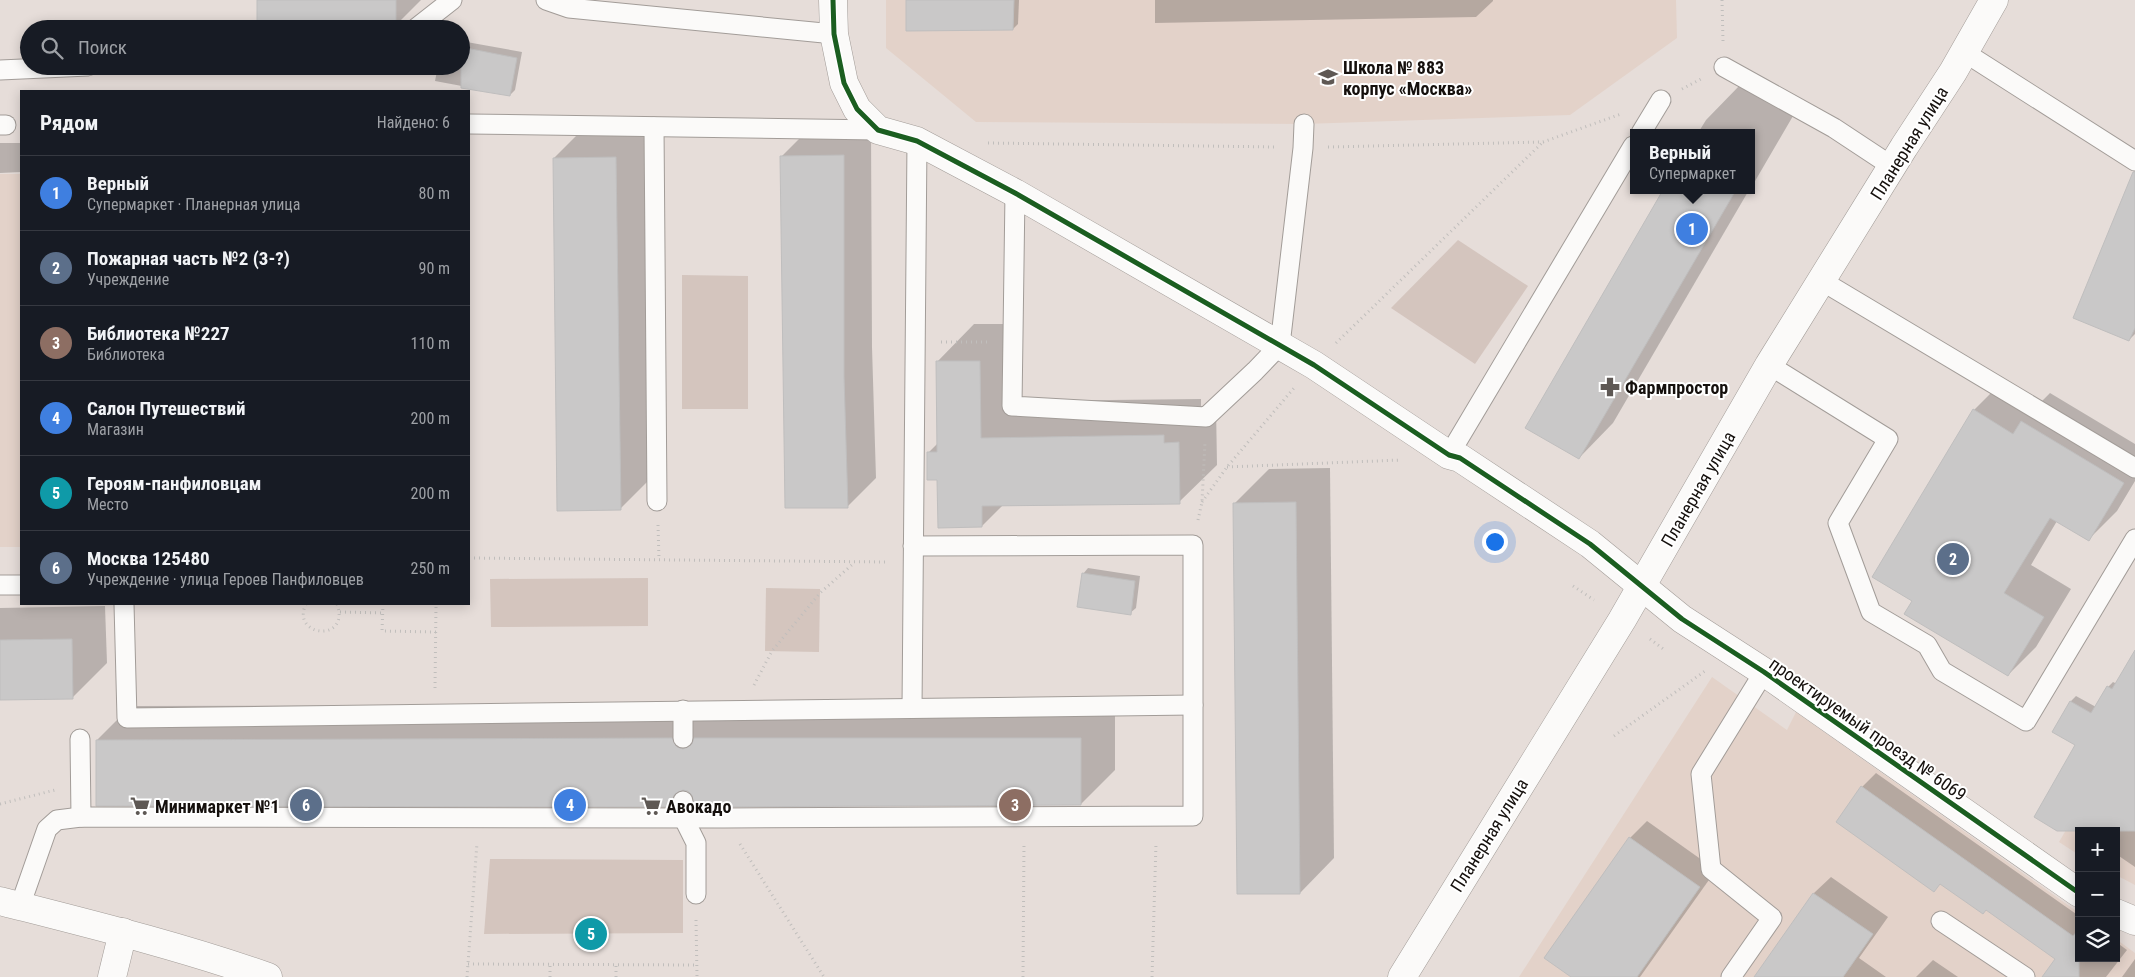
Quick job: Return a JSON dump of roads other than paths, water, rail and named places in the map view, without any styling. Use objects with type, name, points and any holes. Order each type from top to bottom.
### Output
[{"type":"street","points":[[833,0],[834,34],[844,84],[856,109],[878,130]]},
{"type":"street","name":"Планерная улица","points":[[1402,977],[1642,586],[1770,365],[1964,52],[1994,0]]},
{"type":"street","name":"проектируемый проезд № 6069","points":[[878,130],[917,141],[1015,193],[1314,365],[1449,455],[1460,458],[1590,544],[1682,619],[1764,672],[2075,890]]},
{"type":"street","points":[[10,903],[215,958],[268,977]]},
{"type":"street","points":[[2120,915],[2135,921]]},
{"type":"street","points":[[112,977],[123,932]]},
{"type":"lane","points":[[426,20],[452,0]]},
{"type":"lane","points":[[546,0],[569,8],[834,34]]},
{"type":"lane","points":[[1964,52],[2135,161]]},
{"type":"lane","points":[[1724,67],[1834,128],[1893,167]]},
{"type":"lane","points":[[0,70],[20,69]]},
{"type":"lane","points":[[1643,129],[1661,100]]},
{"type":"lane","points":[[470,124],[878,130]]},
{"type":"lane","points":[[1015,193],[1012,406],[1206,417],[1256,371],[1280,345],[1303,148],[1304,124]]},
{"type":"lane","points":[[654,127],[657,501]]},
{"type":"lane","points":[[912,708],[917,141]]},
{"type":"lane","points":[[1449,455],[1630,151]]},
{"type":"lane","points":[[1822,281],[2135,468]]},
{"type":"lane","points":[[1770,365],[1888,439],[1838,523],[1871,612],[1927,645],[1942,671],[2026,721],[2135,538]]},
{"type":"lane","points":[[10,903],[47,829],[57,820],[81,817],[478,817],[683,809],[724,818],[1193,816],[1193,545],[913,554]]},
{"type":"lane","points":[[0,585],[20,585]]},
{"type":"lane","points":[[124,605],[127,718],[1193,705]]},
{"type":"lane","points":[[1732,977],[1772,918],[1711,869],[1701,774],[1764,672]]},
{"type":"lane","points":[[683,710],[683,738]]},
{"type":"lane","points":[[80,738],[81,817]]},
{"type":"lane","points":[[683,809],[696,843],[696,894]]},
{"type":"lane","points":[[1940,920],[2025,977]]},
{"type":"place","name":"Школа № 883 корпус «Москва»","points":[[1328,77]]},
{"type":"place","name":"Верный","points":[[1692,229]]},
{"type":"place","name":"Фармпростор","points":[[1610,387]]},
{"type":"place","name":"Пожарная часть №2 (3-?)","points":[[1953,559]]},
{"type":"place","name":"Москва 125480","points":[[306,805]]},
{"type":"place","name":"Салон Путешествий","points":[[570,805]]},
{"type":"place","name":"Библиотека №227","points":[[1015,805]]},
{"type":"place","name":"Минимаркет №1","points":[[140,806]]},
{"type":"place","name":"Авокадо","points":[[651,806]]},
{"type":"place","name":"Героям-панфиловцам","points":[[591,934]]}]
